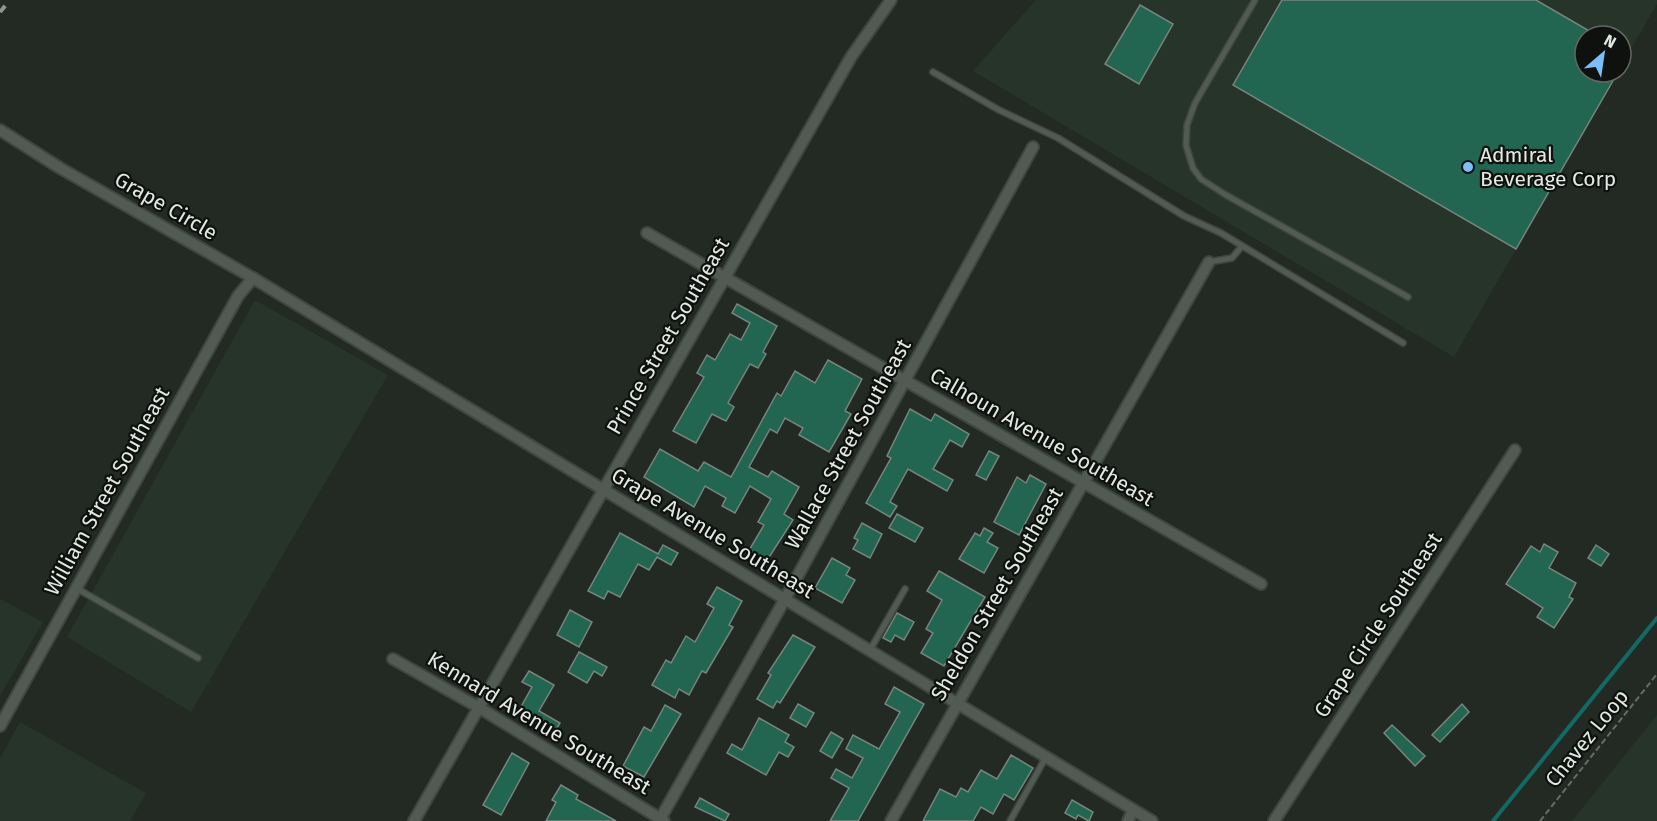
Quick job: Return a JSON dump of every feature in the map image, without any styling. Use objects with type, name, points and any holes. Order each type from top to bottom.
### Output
[{"type":"street","name":"Prince Street Southeast","points":[[414,821],[851,57],[891,0]]},
{"type":"street","name":"Grape Circle","points":[[0,130],[60,168],[253,278]]},
{"type":"street","name":"Wallace Street Southeast","points":[[661,820],[1033,147]]},
{"type":"street","name":"Calhoun Avenue Southeast","points":[[647,233],[1261,584]]},
{"type":"street","name":"Sheldon Street Southeast","points":[[891,821],[1209,262]]},
{"type":"street","name":"Grape Avenue Southeast","points":[[253,278],[1152,821]]},
{"type":"street","name":"William Street Southeast","points":[[0,726],[238,296],[253,278]]},
{"type":"street","name":"Grape Circle Southeast","points":[[1274,821],[1515,450]]},
{"type":"street","name":"Kennard Avenue Southeast","points":[[393,659],[478,707],[661,820]]},
{"type":"street","points":[[1128,821],[1133,810]]},
{"type":"lane","points":[[1255,0],[1189,115],[1186,145],[1193,168],[1201,179],[1226,195],[1408,297]]},
{"type":"lane","points":[[933,72],[999,110],[1058,138],[1184,216],[1242,246],[1403,343]]},
{"type":"lane","points":[[1209,262],[1232,258],[1242,246]]},
{"type":"lane","points":[[76,588],[198,658]]},
{"type":"lane","points":[[870,650],[905,589]]},
{"type":"lane","points":[[1010,821],[1046,757]]},
{"type":"path","name":"Chavez Loop","points":[[1540,821],[1657,674]]},
{"type":"shaded area","points":[[1036,0],[1657,0],[1657,4],[1633,45],[1633,24],[1573,24],[1573,84],[1611,84],[1454,357],[973,71]]},
{"type":"shaded area","points":[[255,300],[388,375],[191,712],[67,637]]},
{"type":"shaded area","points":[[0,599],[43,622],[0,696]]},
{"type":"shaded area","points":[[1657,715],[1657,821],[1572,821]]},
{"type":"shaded area","points":[[20,722],[146,793],[130,821],[0,821],[0,758]]},
{"type":"building","name":"Admiral Beverage Corp","points":[[1282,0],[1536,0],[1577,24],[1573,24],[1573,84],[1611,84],[1516,249],[1233,85]]},
{"type":"building","points":[[1140,5],[1173,24],[1139,84],[1105,64]]},
{"type":"building","points":[[737,304],[777,326],[763,352],[766,354],[758,368],[750,364],[728,403],[734,407],[726,421],[712,414],[696,443],[673,431],[704,377],[697,373],[707,355],[715,360],[730,334],[741,340],[750,323],[732,313]]},
{"type":"building","points":[[828,360],[862,379],[845,411],[851,414],[829,452],[799,435],[803,428],[785,418],[777,433],[770,429],[749,467],[768,477],[772,471],[799,487],[784,514],[793,520],[766,562],[748,552],[764,525],[758,522],[771,499],[750,486],[735,513],[722,506],[726,498],[705,486],[694,507],[644,477],[660,449],[698,471],[704,462],[731,477],[777,393],[781,396],[795,371],[815,383]]},
{"type":"building","points":[[910,409],[931,421],[935,414],[969,434],[962,447],[950,440],[933,469],[953,480],[947,491],[908,469],[890,502],[897,506],[890,517],[866,503],[891,458],[887,456]]},
{"type":"building","points":[[989,451],[999,456],[986,480],[976,475]]},
{"type":"building","points":[[1030,475],[1046,484],[1019,535],[994,522],[1017,477],[1026,483]]},
{"type":"building","points":[[897,514],[923,528],[915,542],[889,528]]},
{"type":"building","points":[[862,523],[882,534],[870,558],[853,549],[858,540],[854,538]]},
{"type":"building","points":[[984,528],[993,533],[987,542],[998,548],[984,573],[959,559],[975,533],[980,536]]},
{"type":"building","points":[[620,533],[658,554],[663,545],[678,553],[671,565],[657,557],[649,570],[638,564],[620,597],[608,591],[604,599],[588,591]]},
{"type":"building","points":[[1544,544],[1558,552],[1549,568],[1576,583],[1569,597],[1573,599],[1554,628],[1537,617],[1543,608],[1506,584],[1531,546],[1540,552]]},
{"type":"building","points":[[1596,545],[1609,554],[1601,566],[1588,558]]},
{"type":"building","points":[[832,558],[850,568],[846,575],[855,580],[842,603],[815,588]]},
{"type":"building","points":[[939,571],[985,597],[944,666],[921,653],[933,633],[926,629],[942,600],[927,591]]},
{"type":"building","points":[[717,587],[742,601],[729,625],[733,627],[706,673],[702,671],[689,695],[679,689],[675,698],[652,685],[666,660],[671,663],[686,636],[695,642],[714,608],[707,604]]},
{"type":"building","points":[[570,610],[592,622],[579,647],[557,635]]},
{"type":"building","points":[[897,613],[914,622],[904,640],[895,635],[891,642],[883,638]]},
{"type":"building","points":[[793,635],[815,647],[780,703],[777,701],[773,708],[757,699],[771,675],[768,673]]},
{"type":"building","points":[[579,652],[607,667],[602,676],[594,671],[587,683],[568,672]]},
{"type":"building","points":[[529,671],[554,685],[539,711],[560,723],[554,733],[518,712],[532,687],[522,682]]},
{"type":"building","points":[[894,687],[924,704],[858,821],[830,821],[849,788],[831,778],[836,769],[852,778],[863,758],[846,749],[853,735],[879,749],[900,712],[885,704]]},
{"type":"building","points":[[798,704],[814,713],[806,727],[790,718]]},
{"type":"building","points":[[1462,704],[1469,712],[1440,742],[1432,735]]},
{"type":"building","points":[[665,705],[681,714],[644,777],[623,766],[644,727],[651,731]]},
{"type":"building","points":[[759,718],[789,735],[785,742],[794,747],[788,757],[779,752],[766,775],[727,753],[732,744],[742,750]]},
{"type":"building","points":[[1392,725],[1425,756],[1415,766],[1384,733]]},
{"type":"building","points":[[831,732],[843,739],[832,758],[820,751]]},
{"type":"building","points":[[512,753],[529,763],[501,815],[483,805]]},
{"type":"building","points":[[1011,755],[1033,768],[1014,800],[1004,794],[993,814],[981,807],[973,821],[923,821],[940,789],[956,797],[961,788],[968,792],[981,770],[997,779]]},
{"type":"building","points":[[561,785],[578,795],[576,799],[616,821],[546,821],[556,802],[552,800]]},
{"type":"building","points":[[700,798],[729,814],[725,821],[695,807]]},
{"type":"building","points":[[1072,800],[1093,812],[1089,821],[1078,815],[1076,819],[1065,813]]},
{"type":"waterway","points":[[1493,821],[1657,618]]},
{"type":"railway","points":[[0,12],[10,0]]},
{"type":"place","name":"Admiral Beverage Corp","points":[[1468,167]]}]
